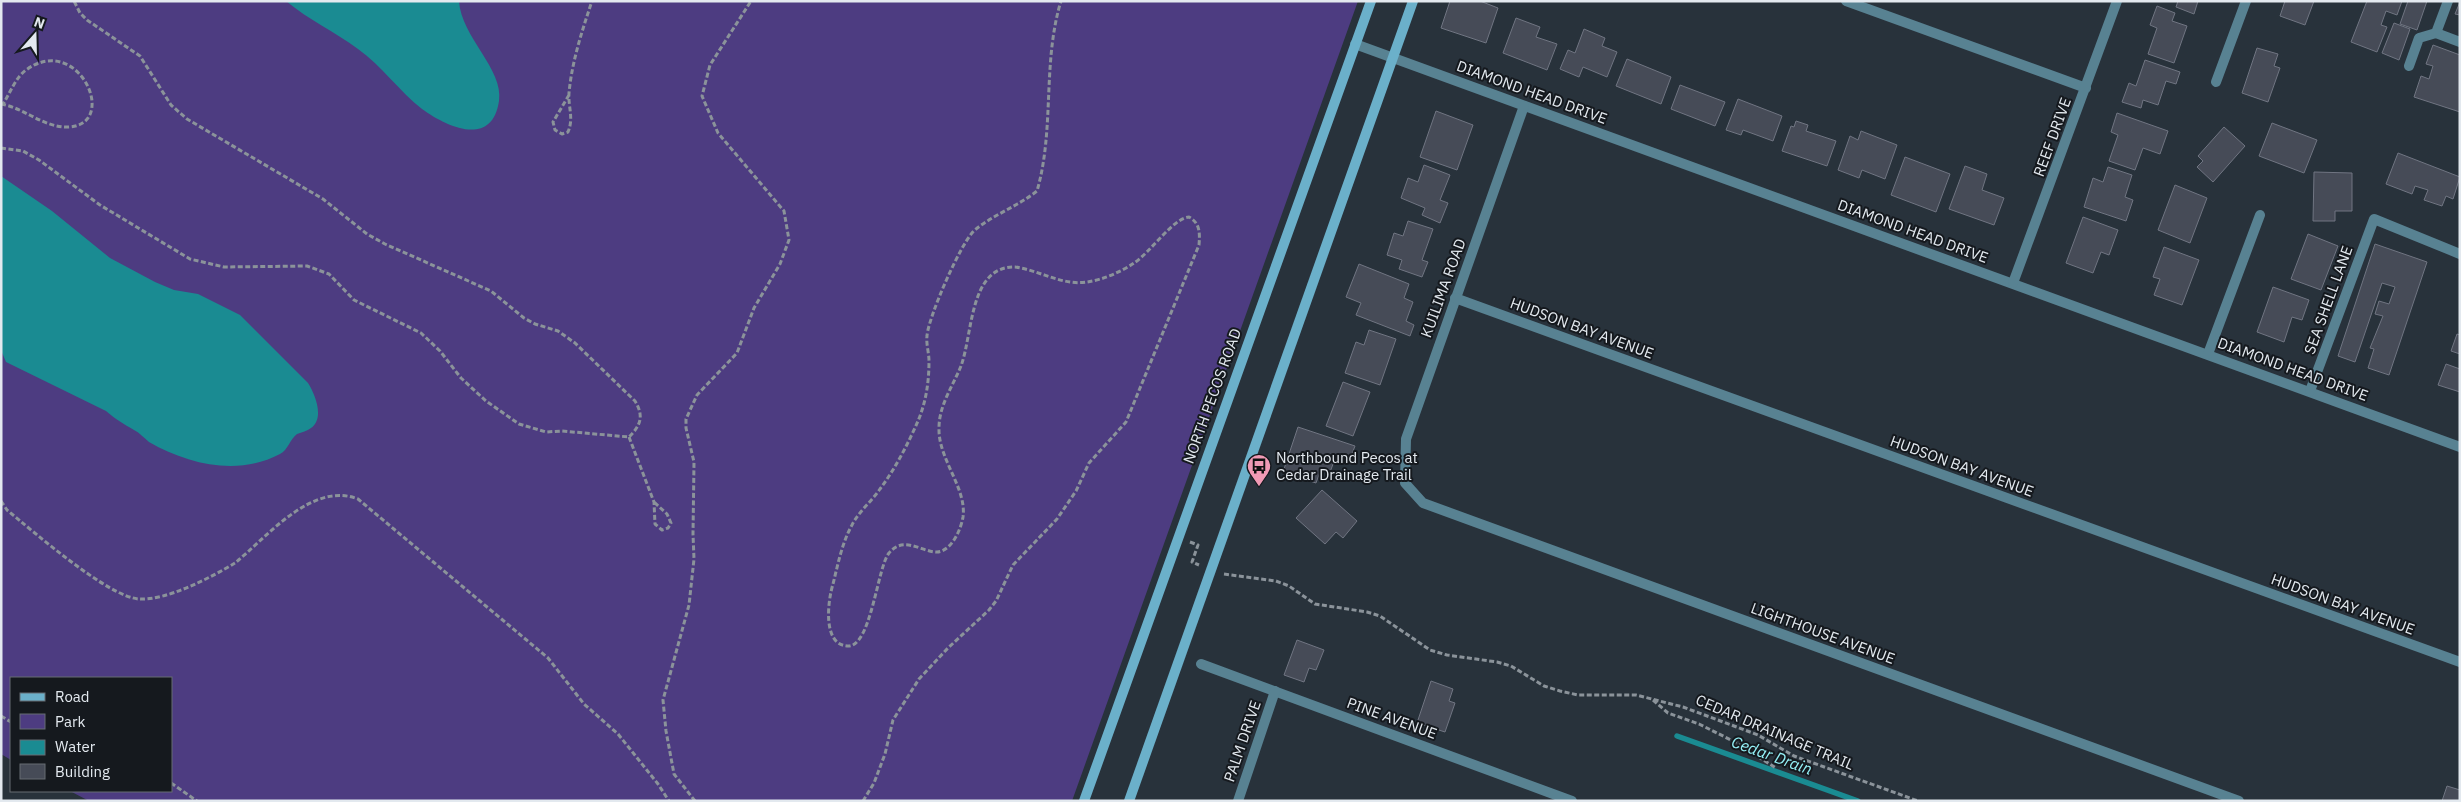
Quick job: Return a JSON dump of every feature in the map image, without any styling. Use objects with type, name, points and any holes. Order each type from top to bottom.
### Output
[{"type":"main road","name":"NORTH PECOS ROAD","points":[[1084,801],[1371,1]]},
{"type":"main road","points":[[1129,801],[1299,327],[1413,1]]},
{"type":"street","points":[[1846,1],[2086,88]]},
{"type":"street","name":"REEF DRIVE","points":[[2013,283],[2117,1]]},
{"type":"street","points":[[2216,82],[2246,1]]},
{"type":"street","points":[[2436,33],[2448,1]]},
{"type":"street","points":[[2409,66],[2419,38],[2436,33],[2460,42]]},
{"type":"street","name":"DIAMOND HEAD DRIVE","points":[[1355,44],[2460,446]]},
{"type":"street","name":"KUILIMA ROAD","points":[[1405,482],[1406,439],[1524,106]]},
{"type":"street","points":[[2208,354],[2260,215]]},
{"type":"street","name":"SEA SHELL LANE","points":[[2310,391],[2374,219],[2460,254]]},
{"type":"street","name":"HUDSON BAY AVENUE","points":[[1455,298],[2460,662]]},
{"type":"street","name":"LIGHTHOUSE AVENUE","points":[[1405,482],[1423,503],[2239,801]]},
{"type":"street","name":"PINE AVENUE","points":[[1201,664],[1572,801]]},
{"type":"street","name":"PALM DRIVE","points":[[1238,801],[1275,690]]},
{"type":"path","points":[[74,1],[80,13],[87,20],[140,56],[171,105],[187,118],[322,199],[367,234],[385,244],[491,291],[524,318],[535,324],[558,331],[575,343],[635,400],[640,410],[641,420],[637,429],[629,437]]},
{"type":"path","points":[[569,96],[553,122],[555,130],[562,134],[568,132],[571,126],[569,96],[578,41],[592,1]]},
{"type":"path","points":[[695,801],[674,774],[666,731],[663,700],[693,580],[694,462],[686,428],[686,419],[697,395],[737,352],[754,308],[780,264],[789,240],[784,210],[718,133],[702,96],[710,65],[751,1]]},
{"type":"path","points":[[863,801],[874,783],[885,754],[893,720],[919,679],[948,648],[989,610],[1013,565],[1057,519],[1076,490],[1089,462],[1126,422],[1199,245],[1200,234],[1198,225],[1189,217],[1182,217],[1172,224],[1154,246],[1133,264],[1098,280],[1075,283],[1024,268],[1006,267],[996,270],[976,302],[962,364],[946,398],[938,426],[944,456],[962,500],[963,517],[959,530],[954,540],[944,550],[936,552],[907,544],[898,546],[889,553],[884,563],[875,600],[856,644],[850,647],[841,645],[834,639],[827,613],[837,564],[853,522],[880,490],[891,473],[922,412],[927,396],[929,325],[956,260],[963,245],[974,230],[1037,191],[1047,139],[1052,49],[1061,1]]},
{"type":"path","points":[[49,60],[60,62],[81,74],[86,80],[93,97],[92,108],[88,117],[80,124],[71,127],[55,126],[2,104],[19,76],[39,62],[49,60]]},
{"type":"path","points":[[1,148],[23,151],[39,160],[100,206],[190,258],[224,267],[307,266],[329,274],[354,300],[421,333],[440,351],[472,389],[518,424],[546,432],[562,431],[629,437]]},
{"type":"path","points":[[629,437],[654,502],[655,524],[662,530],[668,528],[670,523],[669,517],[654,502]]},
{"type":"path","points":[[1,501],[14,515],[95,579],[118,592],[141,599],[172,592],[226,569],[290,515],[312,502],[337,494],[358,499],[548,658],[584,704],[618,734],[669,801]]},
{"type":"path","points":[[1192,562],[1198,545]]},
{"type":"path","name":"CEDAR DRAINAGE TRAIL","points":[[1228,575],[1276,581],[1289,586],[1315,604],[1367,612],[1380,616],[1430,650],[1447,656],[1497,662],[1511,666],[1544,686],[1560,692],[1578,695],[1636,695],[1684,707],[1758,735],[1794,756],[1918,801]]},
{"type":"path","points":[[1652,699],[1668,713],[1699,724],[1735,742],[1776,768]]},
{"type":"path","points":[[172,784],[197,801]]},
{"type":"green space","points":[[1,1],[1358,1],[1072,801],[89,801],[72,792],[172,792],[172,677],[10,677],[10,759],[1,754]]},
{"type":"water","points":[[286,1],[459,1],[461,14],[489,65],[499,89],[499,101],[495,116],[488,125],[478,129],[467,129],[456,127],[432,116],[414,102],[367,56]]},
{"type":"water","points":[[1,176],[52,211],[110,258],[155,282],[174,290],[198,294],[240,315],[308,383],[317,406],[318,412],[315,424],[297,434],[283,452],[264,461],[248,465],[231,466],[197,462],[164,450],[149,442],[106,411],[6,362],[1,350]]},
{"type":"building","points":[[1450,1],[1480,1],[1498,8],[1486,43],[1441,28]]},
{"type":"building","points":[[2178,1],[2198,1],[2194,14],[2176,7]]},
{"type":"building","points":[[2285,1],[2314,1],[2305,25],[2280,16]]},
{"type":"building","points":[[2367,1],[2402,1],[2397,15],[2386,11],[2381,25],[2387,27],[2377,52],[2351,42]]},
{"type":"building","points":[[2408,1],[2427,1],[2417,30],[2400,24]]},
{"type":"building","points":[[2460,2],[2460,15],[2455,14]]},
{"type":"building","points":[[2157,6],[2175,13],[2172,21],[2187,26],[2174,63],[2148,54],[2157,28],[2150,25]]},
{"type":"building","points":[[1516,18],[1540,27],[1536,37],[1557,44],[1547,70],[1503,53]]},
{"type":"building","points":[[2394,23],[2410,29],[2399,60],[2382,53]]},
{"type":"building","points":[[1584,29],[1605,38],[1602,46],[1617,52],[1607,77],[1583,67],[1579,77],[1560,69],[1568,50],[1575,53]]},
{"type":"building","points":[[2433,45],[2460,55],[2460,112],[2414,97],[2421,76],[2429,79],[2433,66],[2426,64]]},
{"type":"building","points":[[2257,48],[2278,54],[2274,66],[2280,68],[2268,102],[2242,93]]},
{"type":"building","points":[[1627,59],[1671,77],[1661,104],[1616,86]]},
{"type":"building","points":[[2145,60],[2180,72],[2176,84],[2166,81],[2158,105],[2143,100],[2141,108],[2122,102],[2129,83],[2136,86]]},
{"type":"building","points":[[1680,85],[1725,102],[1715,126],[1671,109]]},
{"type":"building","points":[[1738,99],[1782,116],[1773,141],[1743,130],[1741,135],[1726,130]]},
{"type":"building","points":[[1436,111],[1473,125],[1457,170],[1420,157]]},
{"type":"building","points":[[2117,113],[2168,131],[2160,154],[2143,148],[2135,170],[2109,161],[2118,135],[2111,132]]},
{"type":"building","points":[[1796,121],[1808,125],[1806,131],[1836,141],[1827,166],[1782,151],[1791,126],[1794,127]]},
{"type":"building","points":[[2272,123],[2317,140],[2304,173],[2259,156]]},
{"type":"building","points":[[2224,127],[2245,146],[2213,182],[2197,167],[2203,161],[2198,156]]},
{"type":"building","points":[[1861,131],[1897,145],[1885,179],[1862,170],[1859,178],[1838,170],[1850,136],[1858,140]]},
{"type":"building","points":[[2398,153],[2460,177],[2453,199],[2446,196],[2442,206],[2424,200],[2428,190],[2415,186],[2412,194],[2386,184]]},
{"type":"building","points":[[1905,157],[1950,174],[1936,212],[1891,195]]},
{"type":"building","points":[[1424,165],[1450,175],[1440,200],[1448,203],[1440,223],[1422,215],[1425,208],[1401,198],[1408,178],[1418,182]]},
{"type":"building","points":[[1965,166],[1987,174],[1982,190],[2004,198],[1994,225],[1949,209]]},
{"type":"building","points":[[2108,167],[2132,175],[2125,197],[2133,200],[2126,221],[2084,207],[2093,178],[2103,182]]},
{"type":"building","points":[[2314,172],[2352,173],[2352,211],[2335,211],[2335,221],[2313,221]]},
{"type":"building","points":[[2175,185],[2207,198],[2190,243],[2158,230]]},
{"type":"building","points":[[2083,217],[2118,230],[2109,255],[2101,252],[2093,273],[2066,263]]},
{"type":"building","points":[[1408,221],[1433,229],[1422,260],[1428,262],[1422,277],[1399,269],[1402,260],[1387,255],[1394,233],[1403,236]]},
{"type":"building","points":[[2308,234],[2338,246],[2321,290],[2291,279]]},
{"type":"building","points":[[2375,244],[2427,262],[2389,375],[2368,368],[2374,349],[2370,348],[2383,316],[2375,314],[2379,301],[2389,304],[2395,287],[2382,283],[2355,362],[2338,356]]},
{"type":"building","points":[[2164,247],[2199,260],[2182,305],[2154,295],[2160,279],[2153,277]]},
{"type":"building","points":[[1359,264],[1409,284],[1404,298],[1413,302],[1406,321],[1414,325],[1410,336],[1356,315],[1361,303],[1346,297]]},
{"type":"building","points":[[2273,287],[2309,300],[2302,320],[2292,317],[2284,342],[2257,332]]},
{"type":"building","points":[[1369,330],[1396,339],[1380,385],[1345,373],[1356,342],[1364,345]]},
{"type":"building","points":[[2457,334],[2460,335],[2460,354],[2451,351]]},
{"type":"building","points":[[2446,364],[2460,369],[2460,392],[2438,385]]},
{"type":"building","points":[[1343,382],[1370,392],[1353,436],[1326,426]]},
{"type":"building","points":[[1298,427],[1355,446],[1348,464],[1335,459],[1330,472],[1321,469],[1316,483],[1283,472]]},
{"type":"building","points":[[1322,490],[1357,521],[1343,538],[1336,532],[1325,544],[1296,518]]},
{"type":"building","points":[[1297,640],[1324,650],[1316,670],[1309,668],[1304,682],[1284,675]]},
{"type":"building","points":[[1431,681],[1453,689],[1449,701],[1455,703],[1445,732],[1417,723]]},
{"type":"building","points":[[2447,786],[2460,790],[2460,801],[2442,801]]},
{"type":"waterway","name":"Cedar Drain","points":[[1677,736],[1858,801]]},
{"type":"place","name":"Northbound Pecos at Cedar Drainage Trail","points":[[1259,487]]}]
